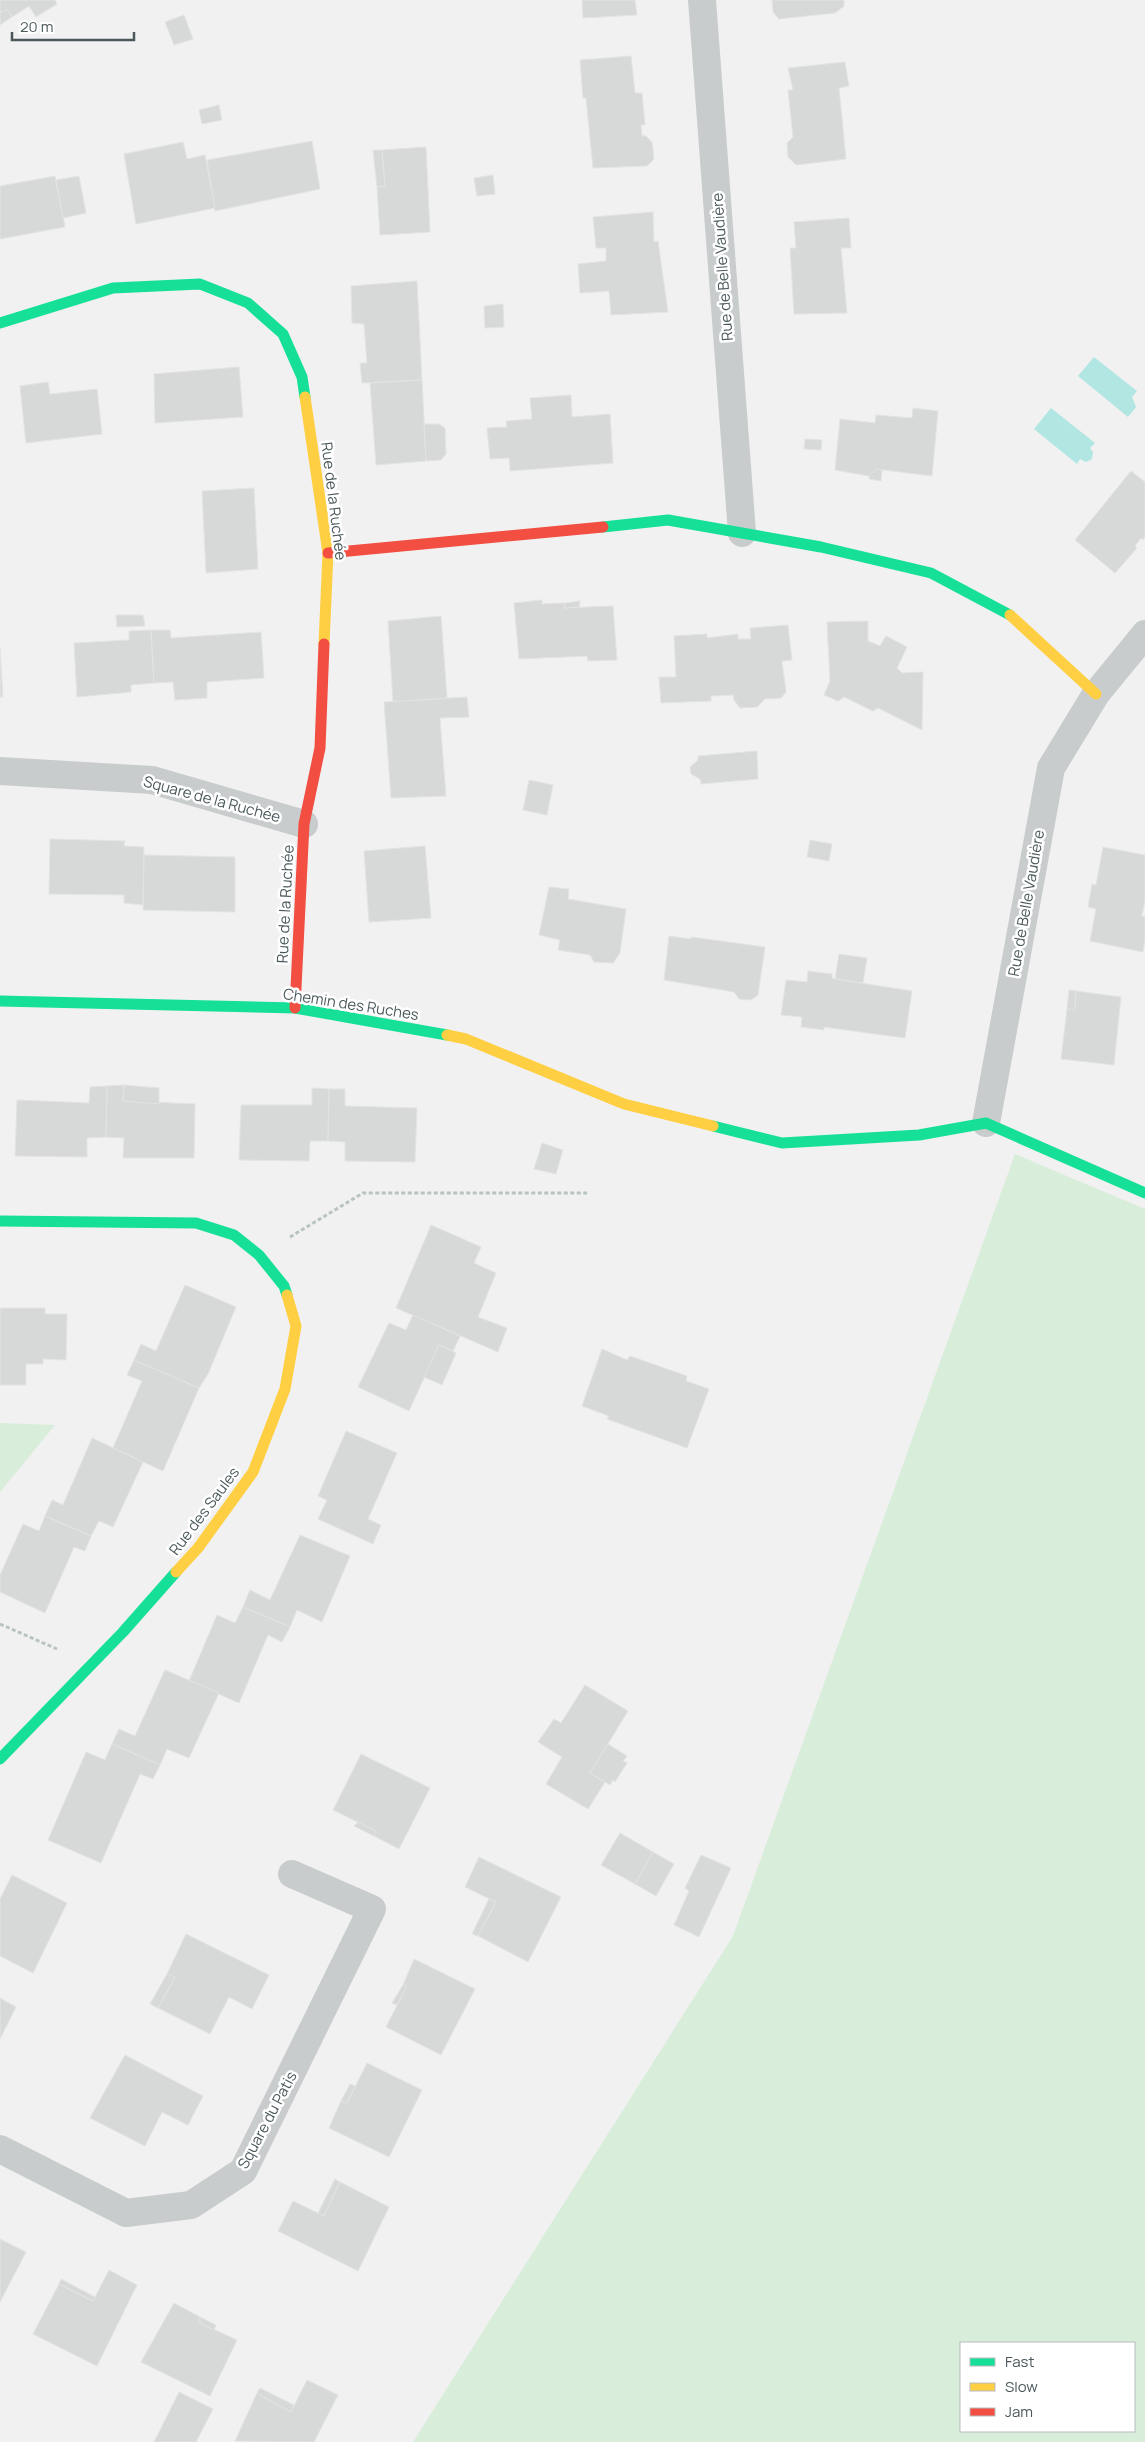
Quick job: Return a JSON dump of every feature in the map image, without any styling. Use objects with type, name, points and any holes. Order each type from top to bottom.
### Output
[{"type":"street","name":"Rue de Belle Vaudière","points":[[702,0],[742,533]]},
{"type":"street","name":"Rue de la Ruchée","points":[[0,323],[113,288],[200,284],[248,303],[283,334],[302,377],[328,552],[320,748],[304,824],[295,1008]]},
{"type":"street","points":[[328,552],[515,537],[668,520],[821,547],[931,573],[1014,617],[1096,694]]},
{"type":"street","name":"Rue de Belle Vaudière","points":[[986,1123],[1051,768],[1096,694],[1145,634]]},
{"type":"street","name":"Square de la Ruchée","points":[[0,771],[152,780],[304,824]]},
{"type":"street","name":"Chemin des Ruches","points":[[0,1001],[295,1008],[466,1039],[624,1104],[782,1143],[919,1135],[986,1123]]},
{"type":"street","points":[[986,1123],[1145,1193]]},
{"type":"street","name":"Rue des Saules","points":[[0,1221],[196,1223],[234,1235],[259,1255],[284,1286],[296,1326],[285,1389],[252,1472],[198,1548],[92,1664],[0,1759]]},
{"type":"street","name":"Square du Patis","points":[[0,2149],[126,2213],[191,2206],[243,2171],[372,1909],[292,1874]]},
{"type":"path","points":[[259,1255],[363,1193],[587,1192]]},
{"type":"path","points":[[0,1624],[92,1664]]},
{"type":"green space","points":[[1015,1154],[1145,1209],[1145,2442],[413,2442],[733,1936]]},
{"type":"green space","points":[[0,1423],[55,1425],[0,1492]]},
{"type":"water","points":[[1094,357],[1137,391],[1132,397],[1136,407],[1128,417],[1078,376]]},
{"type":"water","points":[[1051,408],[1095,443],[1090,448],[1093,452],[1092,459],[1086,462],[1080,459],[1077,464],[1034,429]]},
{"type":"building","points":[[0,0],[55,0],[57,4],[36,17],[29,6],[12,17],[7,9],[0,13]]},
{"type":"building","points":[[582,0],[635,0],[637,15],[583,18]]},
{"type":"building","points":[[772,0],[844,0],[844,6],[835,13],[779,19],[773,12]]},
{"type":"building","points":[[7,9],[12,17],[0,25],[0,13]]},
{"type":"building","points":[[184,15],[193,39],[174,45],[165,22]]},
{"type":"building","points":[[631,56],[635,93],[642,93],[645,125],[641,125],[642,136],[646,136],[652,142],[654,159],[647,166],[593,168],[586,98],[583,98],[580,60]]},
{"type":"building","points":[[845,62],[849,86],[839,88],[846,159],[796,165],[788,157],[787,143],[793,137],[788,90],[793,90],[788,68]]},
{"type":"building","points":[[219,105],[222,120],[202,124],[199,110]]},
{"type":"building","points":[[312,141],[320,189],[215,211],[207,160]]},
{"type":"building","points":[[183,142],[187,159],[205,155],[215,208],[136,224],[124,154]]},
{"type":"building","points":[[426,147],[430,232],[380,235],[377,187],[385,186],[382,150]]},
{"type":"building","points":[[373,150],[382,150],[385,186],[377,187]]},
{"type":"building","points":[[493,175],[495,194],[477,196],[474,178]]},
{"type":"building","points":[[55,176],[65,227],[0,239],[0,186]]},
{"type":"building","points":[[79,176],[86,213],[63,218],[56,180]]},
{"type":"building","points":[[653,212],[654,242],[658,241],[668,312],[611,315],[609,291],[580,293],[578,264],[606,261],[606,248],[596,248],[593,217]]},
{"type":"building","points":[[849,218],[851,248],[841,248],[847,313],[794,314],[790,248],[796,248],[794,222]]},
{"type":"building","points":[[417,281],[422,380],[362,383],[360,363],[367,363],[364,324],[352,323],[351,286]]},
{"type":"building","points":[[503,304],[504,327],[485,328],[484,306]]},
{"type":"building","points":[[239,367],[243,417],[155,423],[154,374]]},
{"type":"building","points":[[422,380],[426,461],[376,465],[370,383]]},
{"type":"building","points":[[48,382],[50,394],[97,389],[102,434],[26,443],[20,386]]},
{"type":"building","points":[[571,395],[572,417],[610,414],[613,463],[510,471],[509,458],[490,459],[487,428],[507,427],[506,421],[532,419],[530,398]]},
{"type":"building","points":[[913,408],[938,411],[932,476],[876,469],[869,476],[835,470],[840,419],[875,423],[876,415],[912,418]]},
{"type":"building","points":[[424,424],[439,424],[445,428],[446,454],[441,460],[426,461]]},
{"type":"building","points":[[805,439],[822,440],[821,450],[804,449]]},
{"type":"building","points":[[876,469],[882,470],[881,481],[869,479],[869,476]]},
{"type":"building","points":[[1131,471],[1145,482],[1145,537],[1143,540],[1141,538],[1135,546],[1137,548],[1115,573],[1075,540]]},
{"type":"building","points":[[254,488],[258,569],[206,573],[202,491]]},
{"type":"building","points":[[542,600],[542,604],[565,603],[564,608],[613,606],[617,660],[588,661],[587,656],[519,659],[514,603]]},
{"type":"building","points":[[580,601],[579,607],[564,608],[565,603]]},
{"type":"building","points":[[116,615],[143,615],[145,626],[117,627]]},
{"type":"building","points":[[441,616],[447,698],[393,702],[388,621]]},
{"type":"building","points":[[868,621],[868,641],[880,646],[886,636],[907,647],[897,668],[902,673],[923,672],[922,730],[878,708],[873,711],[844,697],[838,701],[824,695],[830,681],[827,622]]},
{"type":"building","points":[[788,625],[792,660],[782,661],[786,692],[781,698],[765,699],[757,707],[740,708],[733,695],[711,696],[711,701],[661,703],[659,677],[676,677],[674,636],[707,634],[707,638],[738,634],[738,639],[751,639],[750,628]]},
{"type":"building","points":[[151,630],[154,683],[131,685],[131,692],[77,697],[74,643],[129,640],[129,631]]},
{"type":"building","points":[[151,630],[170,630],[171,638],[261,632],[264,678],[207,682],[207,698],[175,700],[173,682],[154,683]]},
{"type":"building","points":[[0,648],[3,697],[0,697]]},
{"type":"building","points":[[467,697],[469,717],[440,718],[446,796],[391,798],[384,702]]},
{"type":"building","points":[[757,751],[758,779],[701,784],[700,779],[691,774],[690,767],[698,760],[698,756]]},
{"type":"building","points":[[529,780],[553,785],[547,815],[523,810]]},
{"type":"building","points":[[50,839],[125,841],[124,846],[144,847],[143,905],[124,903],[124,895],[49,894]]},
{"type":"building","points":[[810,840],[832,844],[829,861],[807,857]]},
{"type":"building","points":[[425,846],[431,918],[369,922],[364,851]]},
{"type":"building","points":[[1103,847],[1145,855],[1145,900],[1142,916],[1145,917],[1143,952],[1090,941],[1096,909],[1088,907],[1092,884],[1096,885]]},
{"type":"building","points":[[144,855],[235,857],[235,912],[143,910]]},
{"type":"building","points":[[549,887],[569,889],[568,899],[626,909],[620,953],[613,963],[594,962],[590,955],[558,950],[560,940],[539,935]]},
{"type":"building","points":[[669,936],[691,939],[691,937],[765,947],[758,995],[751,1000],[739,999],[734,992],[664,980]]},
{"type":"building","points":[[839,954],[867,958],[863,983],[835,979]]},
{"type":"building","points":[[808,971],[832,974],[832,978],[835,979],[912,991],[905,1038],[824,1027],[824,1030],[801,1027],[802,1017],[781,1015],[786,980],[807,982]]},
{"type":"building","points":[[1069,990],[1076,991],[1075,1010],[1067,1009]]},
{"type":"building","points":[[1076,991],[1121,997],[1114,1065],[1061,1059],[1067,1009],[1075,1010]]},
{"type":"building","points":[[124,1085],[123,1101],[195,1104],[194,1158],[123,1158],[124,1138],[106,1137],[107,1086]]},
{"type":"building","points":[[124,1085],[159,1088],[159,1104],[123,1101]]},
{"type":"building","points":[[107,1086],[106,1137],[87,1138],[87,1157],[15,1156],[17,1100],[89,1103],[90,1087]]},
{"type":"building","points":[[312,1088],[329,1089],[328,1141],[310,1141],[309,1161],[239,1160],[241,1105],[312,1105]]},
{"type":"building","points":[[329,1089],[345,1089],[345,1106],[417,1108],[415,1162],[345,1161],[345,1142],[328,1141]]},
{"type":"building","points":[[542,1143],[563,1150],[556,1174],[534,1169]]},
{"type":"building","points":[[431,1225],[481,1247],[474,1263],[496,1273],[478,1317],[507,1328],[498,1352],[396,1308]]},
{"type":"building","points":[[185,1285],[236,1307],[208,1374],[199,1388],[134,1360],[141,1344],[156,1351]]},
{"type":"building","points":[[0,1308],[45,1308],[45,1314],[67,1314],[66,1360],[43,1359],[43,1364],[26,1364],[26,1385],[0,1385]]},
{"type":"building","points":[[413,1315],[460,1336],[453,1351],[439,1345],[409,1411],[358,1387],[389,1323],[406,1330]]},
{"type":"building","points":[[439,1345],[456,1353],[442,1385],[424,1377]]},
{"type":"building","points":[[602,1349],[627,1360],[630,1356],[687,1376],[686,1381],[709,1389],[687,1448],[607,1419],[609,1416],[582,1406]]},
{"type":"building","points":[[134,1360],[199,1388],[163,1471],[113,1448],[142,1381],[127,1375]]},
{"type":"building","points":[[346,1431],[397,1453],[368,1519],[381,1525],[373,1544],[318,1519],[327,1500],[318,1496]]},
{"type":"building","points":[[92,1438],[143,1462],[113,1527],[99,1521],[91,1536],[45,1516],[52,1500],[63,1505]]},
{"type":"building","points":[[45,1516],[91,1536],[85,1551],[74,1547],[45,1613],[0,1592],[0,1575],[23,1524],[39,1531]]},
{"type":"building","points":[[300,1535],[350,1556],[322,1622],[297,1610],[290,1627],[243,1607],[250,1590],[270,1600]]},
{"type":"building","points":[[243,1607],[290,1627],[282,1642],[268,1635],[239,1703],[189,1681],[217,1615],[235,1623]]},
{"type":"building","points":[[165,1670],[219,1693],[189,1758],[167,1749],[160,1765],[112,1744],[119,1729],[135,1736]]},
{"type":"building","points":[[585,1685],[628,1711],[590,1773],[605,1782],[588,1809],[546,1784],[562,1757],[538,1742],[554,1719],[561,1723]]},
{"type":"building","points":[[112,1744],[160,1765],[153,1779],[140,1774],[101,1863],[48,1840],[86,1752],[105,1760]]},
{"type":"building","points":[[608,1744],[627,1756],[623,1761],[627,1763],[615,1782],[613,1780],[610,1785],[590,1773]]},
{"type":"building","points":[[361,1754],[430,1788],[399,1849],[374,1836],[376,1831],[333,1810]]},
{"type":"building","points":[[358,1822],[376,1831],[374,1836],[354,1826]]},
{"type":"building","points":[[620,1833],[653,1852],[635,1884],[601,1865]]},
{"type":"building","points":[[653,1852],[674,1864],[656,1896],[635,1884]]},
{"type":"building","points":[[701,1855],[731,1868],[699,1937],[674,1925],[689,1891],[685,1888]]},
{"type":"building","points":[[479,1857],[561,1897],[528,1962],[478,1936],[496,1902],[465,1887]]},
{"type":"building","points":[[12,1875],[67,1903],[33,1973],[0,1956],[0,1899]]},
{"type":"building","points":[[489,1899],[496,1902],[478,1936],[472,1934]]},
{"type":"building","points":[[186,1934],[269,1975],[252,2009],[229,1997],[210,2034],[158,2008],[175,1977],[167,1974]]},
{"type":"building","points":[[414,1959],[475,1989],[441,2055],[386,2027],[407,1986],[403,1985]]},
{"type":"building","points":[[167,1974],[175,1977],[158,2008],[150,2004]]},
{"type":"building","points":[[403,1985],[407,1986],[397,2005],[392,2003]]},
{"type":"building","points":[[0,1998],[16,2007],[0,2039]]},
{"type":"building","points":[[125,2055],[203,2096],[188,2125],[162,2112],[145,2146],[90,2118]]},
{"type":"building","points":[[367,2063],[422,2090],[389,2157],[329,2128],[341,2101],[347,2103]]},
{"type":"building","points":[[350,2084],[355,2086],[347,2103],[341,2101]]},
{"type":"building","points":[[335,2179],[340,2182],[324,2216],[318,2213]]},
{"type":"building","points":[[340,2182],[389,2207],[358,2271],[278,2231],[293,2201],[324,2216]]},
{"type":"building","points":[[0,2239],[26,2252],[0,2302]]},
{"type":"building","points":[[109,2270],[137,2285],[97,2366],[33,2334],[59,2284],[93,2301]]},
{"type":"building","points":[[61,2279],[95,2297],[93,2301],[59,2284]]},
{"type":"building","points":[[174,2303],[200,2317],[200,2323],[237,2340],[210,2396],[141,2362]]},
{"type":"building","points":[[200,2317],[216,2325],[214,2330],[200,2323]]},
{"type":"building","points":[[307,2380],[338,2395],[314,2442],[235,2441],[257,2393],[291,2412]]},
{"type":"building","points":[[260,2388],[294,2405],[291,2412],[257,2393]]},
{"type":"building","points":[[179,2392],[213,2409],[196,2442],[154,2442]]},
{"type":"traffic: fast","points":[[0,323],[113,288],[200,284],[248,303],[283,334],[302,377],[305,397]]},
{"type":"traffic: fast","points":[[603,527],[668,520],[821,547],[931,573],[1010,615]]},
{"type":"traffic: fast","points":[[0,1001],[295,1008],[447,1035]]},
{"type":"traffic: fast","points":[[713,1126],[782,1143],[919,1135],[986,1123],[1145,1193]]},
{"type":"traffic: fast","points":[[0,1221],[196,1223],[234,1235],[259,1255],[284,1286],[287,1295]]},
{"type":"traffic: fast","points":[[0,1759],[123,1632],[176,1572]]},
{"type":"traffic: slow","points":[[305,397],[328,553],[324,644]]},
{"type":"traffic: slow","points":[[1010,615],[1096,694]]},
{"type":"traffic: slow","points":[[447,1035],[466,1039],[624,1104],[713,1126]]},
{"type":"traffic: slow","points":[[176,1572],[198,1548],[253,1472],[285,1389],[296,1326],[287,1295]]},
{"type":"traffic: jam","points":[[328,553],[603,527]]},
{"type":"traffic: jam","points":[[295,1008],[304,824],[320,748],[324,644]]}]
